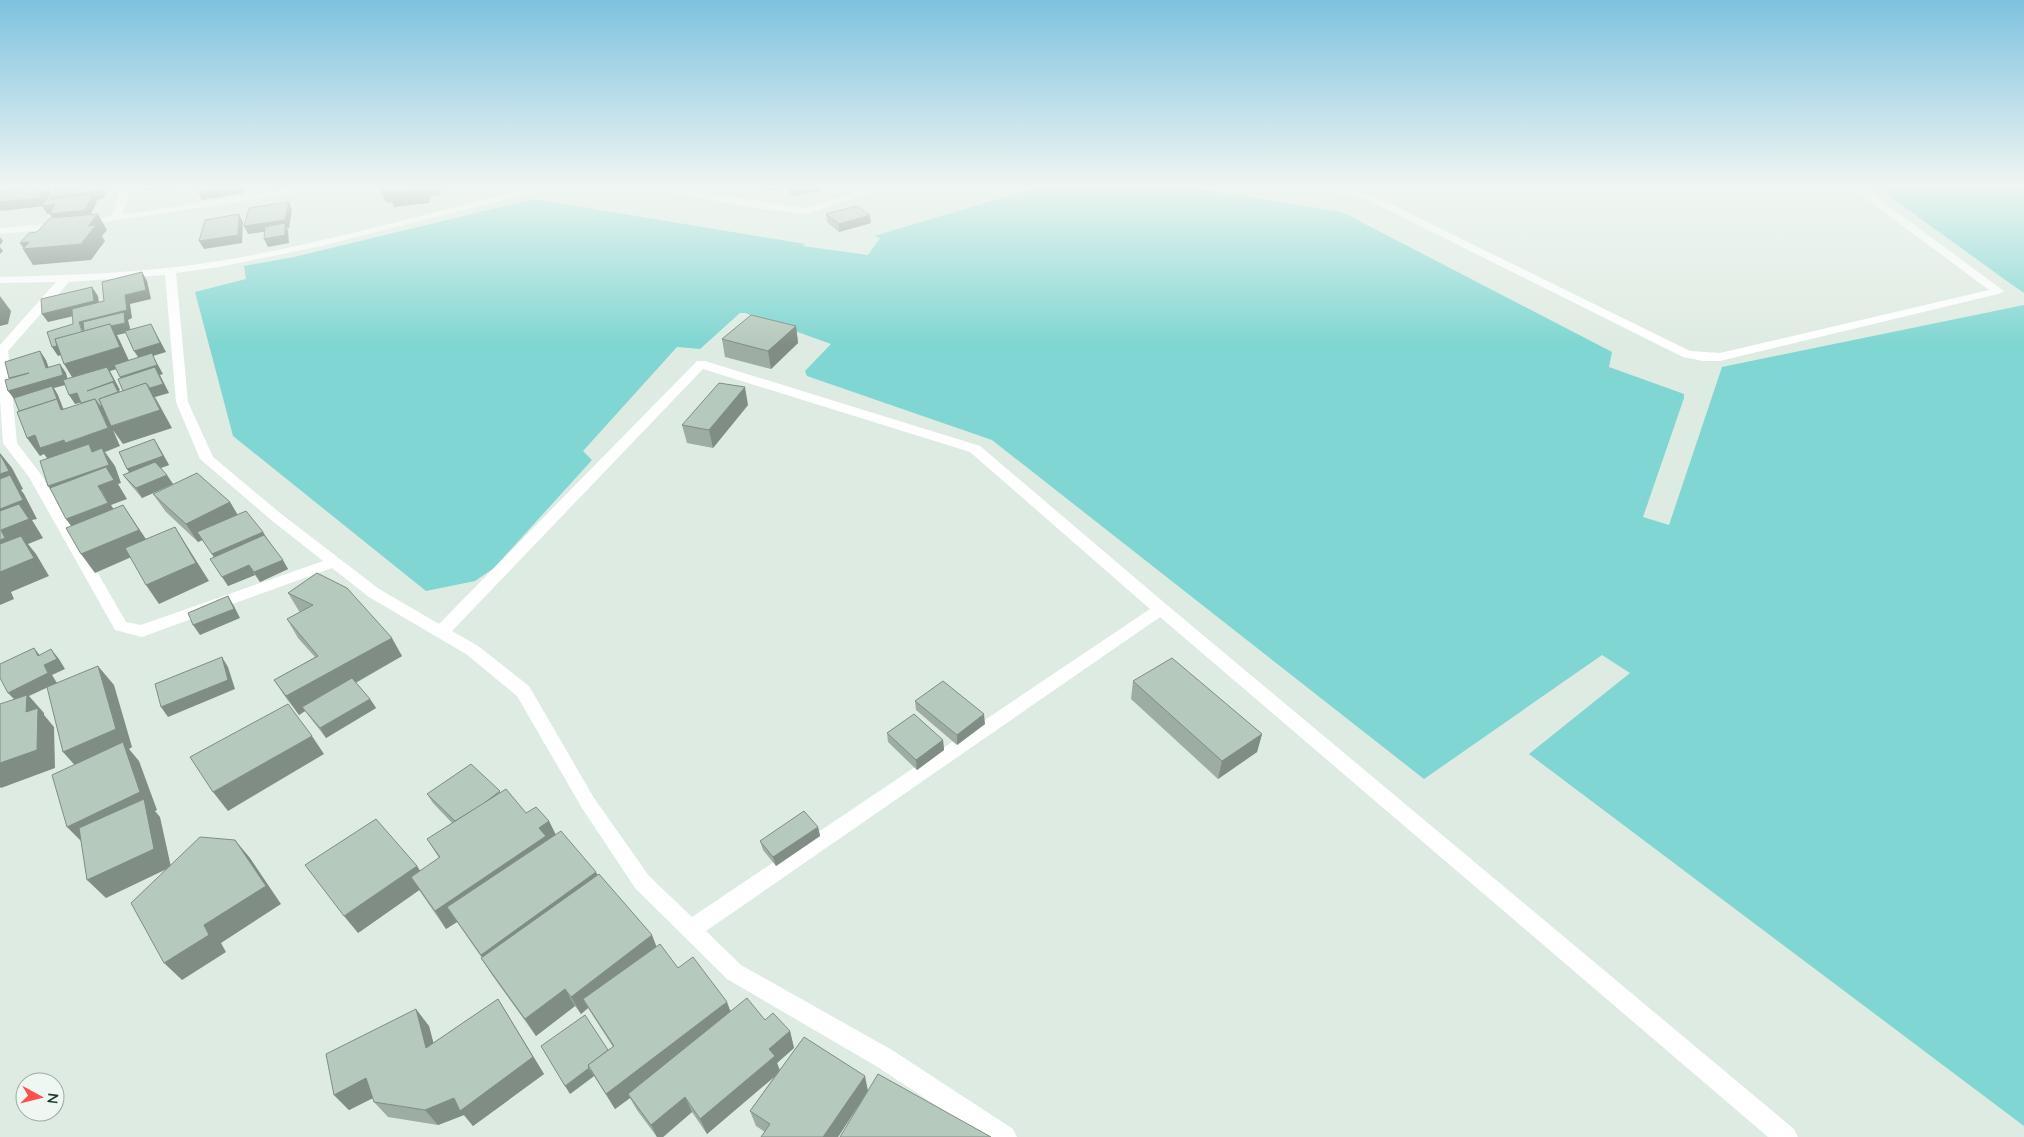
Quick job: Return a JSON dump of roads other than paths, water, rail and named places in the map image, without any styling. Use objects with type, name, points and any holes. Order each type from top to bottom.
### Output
[{"type":"street","points":[[0,280],[170,271],[278,252],[331,238]]},
{"type":"street","points":[[1452,238],[1687,354],[1703,357],[1720,357],[1998,292],[1925,238]]},
{"type":"street","points":[[170,271],[182,402],[207,458],[374,594],[472,650],[523,692],[588,803],[642,882],[734,972],[884,1058],[1005,1137]]},
{"type":"street","points":[[66,278],[46,297],[30,321],[2,350],[10,443],[35,476],[121,626],[142,631],[334,562]]},
{"type":"street","points":[[441,632],[701,364],[975,449],[1161,609],[1786,1137]]},
{"type":"street","points":[[690,930],[1161,609]]},
{"type":"water","points":[[372,238],[769,238],[805,244],[803,246],[868,255],[880,238],[1392,238],[1612,352],[1609,367],[1684,394],[1643,517],[1669,525],[1722,367],[2024,305],[2024,1126],[1529,754],[1630,673],[1602,655],[1424,779],[992,440],[807,376],[805,371],[831,344],[745,313],[740,313],[700,349],[677,347],[583,451],[592,460],[494,568],[475,581],[426,591],[233,436],[195,292],[246,279],[244,266],[294,257]]},
{"type":"water","points":[[1947,238],[2024,238],[2024,293]]}]
